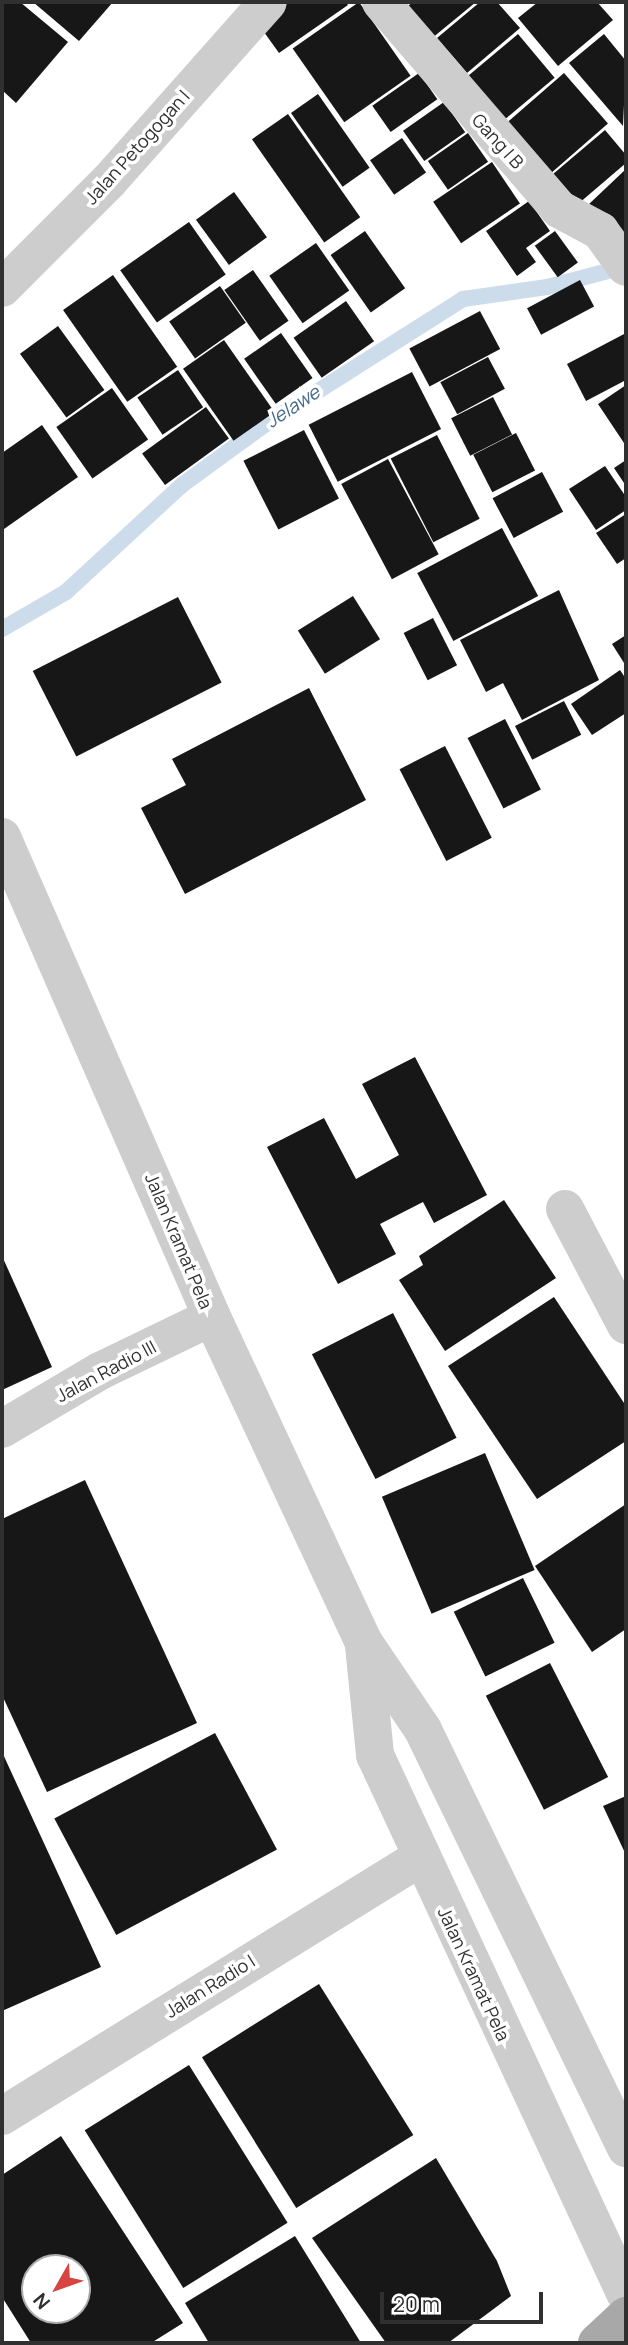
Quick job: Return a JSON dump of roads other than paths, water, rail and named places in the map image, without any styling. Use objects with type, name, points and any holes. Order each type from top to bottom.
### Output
[{"type":"main road","points":[[597,2343],[626,2316]]},
{"type":"street","name":"Jalan Petogogan I","points":[[2,288],[109,181],[268,2]]},
{"type":"street","name":"Gang I B","points":[[381,2],[559,209],[617,253]]},
{"type":"street","name":"Jalan Kramat Pela","points":[[2,837],[212,1317],[363,1641],[423,1730],[626,2148]]},
{"type":"street","points":[[565,1209],[626,1325]]},
{"type":"street","name":"Jalan Radio III","points":[[2,1429],[100,1371],[212,1317]]},
{"type":"street","name":"Jalan Kramat Pela","points":[[363,1641],[375,1755],[419,1858],[626,2295]]},
{"type":"street","name":"Jalan Radio I","points":[[2,2116],[419,1858]]},
{"type":"waterway","name":"Jelawe","points":[[2,629],[66,592],[182,485],[266,424],[463,299],[547,287],[624,267]]}]
